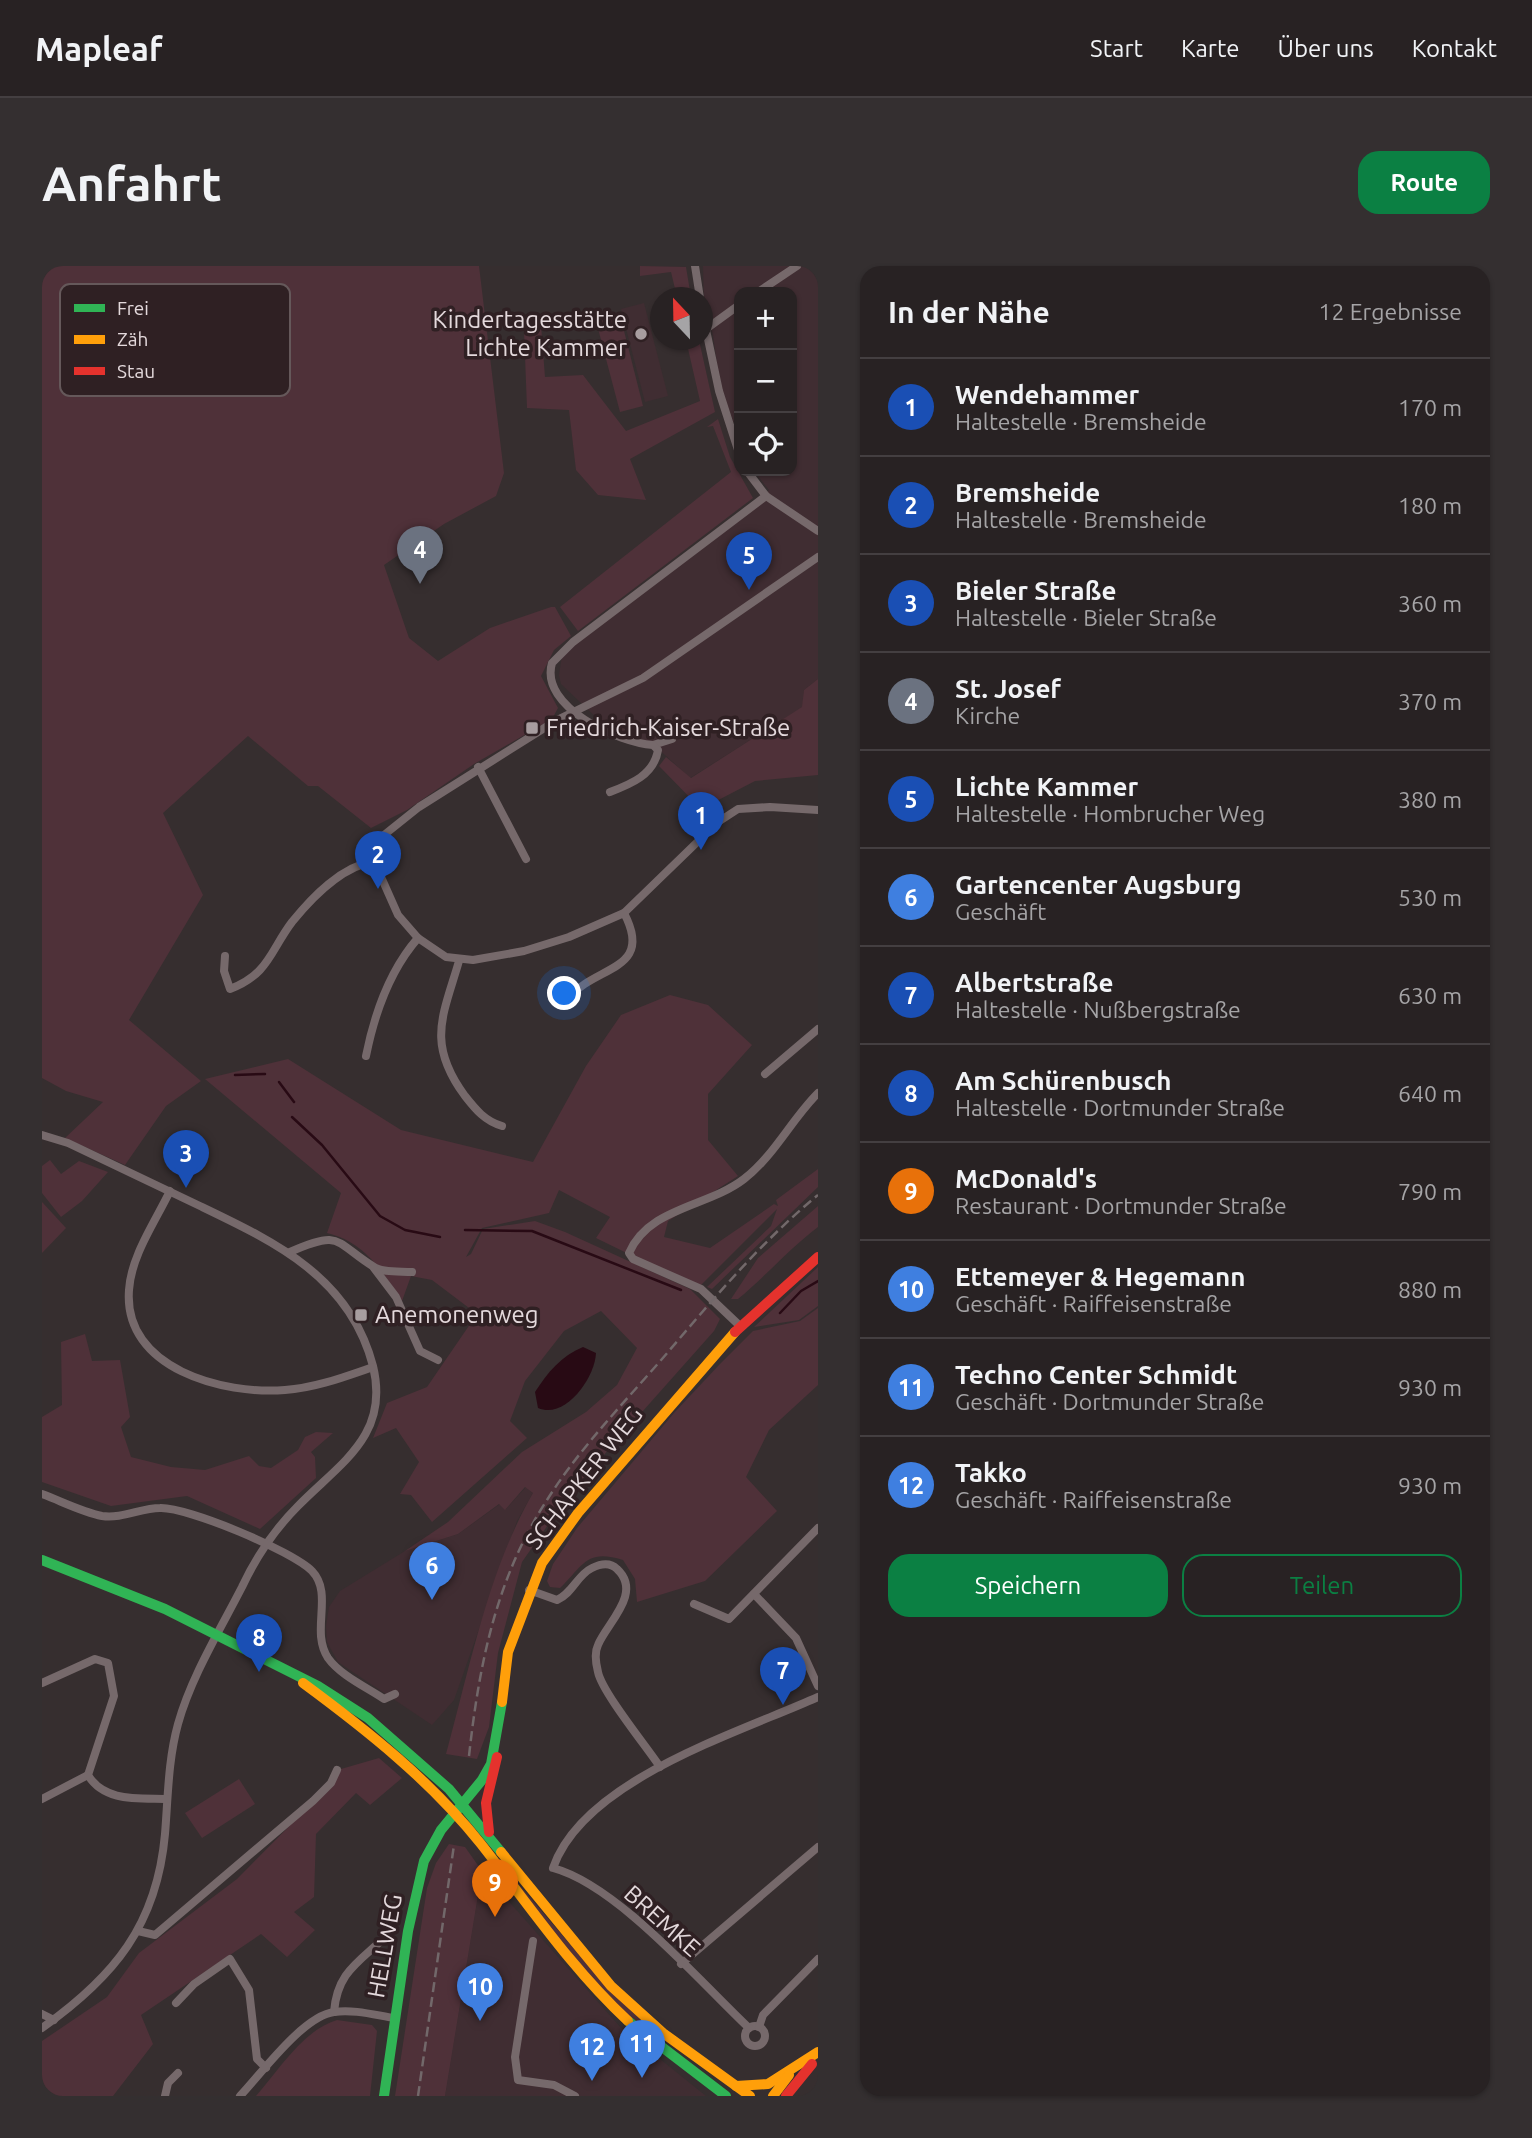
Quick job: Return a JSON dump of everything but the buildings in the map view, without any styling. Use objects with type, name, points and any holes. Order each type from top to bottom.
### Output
[{"type":"main road","name":"SCHAPKER WEG","points":[[458,1808],[491,1764],[498,1736],[508,1652],[542,1563],[578,1513],[740,1326],[818,1257]]},
{"type":"main road","points":[[42,1560],[165,1609],[218,1634],[299,1679],[318,1686],[368,1718],[434,1774],[553,1941],[600,1995],[632,2025],[726,2096]]},
{"type":"main road","points":[[495,1845],[483,1812],[485,1796],[497,1768],[498,1736]]},
{"type":"main road","points":[[458,1808],[495,1845],[611,1986],[663,2033],[750,2096]]},
{"type":"main road","name":"HELLWEG","points":[[384,2096],[394,2018],[416,1891],[424,1861],[441,1830],[458,1808]]},
{"type":"main road","points":[[773,2096],[818,2052]]},
{"type":"main road","points":[[736,2086],[763,2085],[796,2074],[818,2059]]},
{"type":"main road","points":[[786,2096],[796,2074]]},
{"type":"main road","points":[[796,2074],[798,2096]]},
{"type":"street","points":[[695,266],[698,287]]},
{"type":"street","points":[[766,287],[797,266]]},
{"type":"street","points":[[713,324],[734,309]]},
{"type":"street","points":[[710,350],[719,391],[734,438]]},
{"type":"street","points":[[751,476],[766,496],[818,531]]},
{"type":"street","points":[[672,739],[653,745],[618,739],[575,712],[562,702],[551,683],[550,670],[555,657],[766,496]]},
{"type":"street","points":[[818,557],[643,678],[575,712],[478,767],[419,807],[379,839],[374,861],[394,909],[418,938],[433,950],[459,961],[524,951],[590,929],[624,913],[718,822],[738,809],[770,807],[818,810]]},
{"type":"street","points":[[610,792],[630,784],[652,769],[658,750],[653,745]]},
{"type":"street","points":[[478,767],[526,859]]},
{"type":"street","points":[[225,956],[224,971],[230,989],[246,983],[271,960],[293,922],[330,883],[349,867],[374,861]]},
{"type":"street","points":[[569,997],[582,983],[620,965],[629,957],[633,946],[632,930],[624,913]]},
{"type":"street","points":[[366,1056],[372,1027],[389,986],[418,938]]},
{"type":"street","points":[[459,961],[441,1019],[444,1055],[449,1070],[472,1105],[489,1122],[502,1126]]},
{"type":"street","points":[[765,1074],[818,1029]]},
{"type":"street","points":[[740,1326],[701,1289],[633,1259],[629,1253],[646,1227],[712,1198],[745,1179],[772,1151],[818,1093]]},
{"type":"street","points":[[42,1135],[68,1143],[251,1229],[290,1252],[323,1281],[360,1332],[373,1367],[375,1407],[370,1428],[353,1455],[297,1507],[265,1546],[250,1569],[218,1634],[179,1722],[161,1860],[152,1899],[138,1931],[101,1981],[42,2028]]},
{"type":"street","points":[[170,1191],[133,1267],[129,1292],[136,1327],[145,1343],[165,1362],[218,1385],[261,1391],[305,1387],[373,1367]]},
{"type":"street","points":[[290,1252],[332,1240],[348,1247],[374,1268],[396,1297],[420,1351],[438,1360]]},
{"type":"street","points":[[374,1268],[412,1272]]},
{"type":"street","points":[[42,1494],[101,1516],[115,1517],[159,1507],[200,1514],[311,1570],[319,1580],[322,1594],[320,1631],[330,1661],[384,1699],[395,1694]]},
{"type":"street","points":[[694,1605],[729,1619],[818,1528]]},
{"type":"street","points":[[530,1590],[557,1600],[568,1595],[591,1568],[606,1564],[615,1566],[623,1576],[626,1591],[620,1609],[596,1652],[598,1675],[660,1767],[818,1697]]},
{"type":"street","points":[[754,1594],[796,1638],[818,1686]]},
{"type":"street","points":[[42,1683],[95,1659],[108,1663],[114,1696],[88,1775],[42,1800]]},
{"type":"street","name":"BREMKE","points":[[660,1767],[601,1805],[559,1852],[553,1868],[579,1876],[600,1892],[749,2028],[746,2041],[758,2046],[765,2037],[759,2026]]},
{"type":"street","points":[[138,1931],[155,1935],[313,1801],[331,1783],[337,1769]]},
{"type":"street","points":[[88,1775],[94,1785],[105,1793],[167,1798]]},
{"type":"street","points":[[681,1964],[818,1847]]},
{"type":"street","points":[[334,2012],[335,1992],[344,1975],[382,1940]]},
{"type":"street","points":[[533,1941],[515,2057],[517,2080],[554,2085],[575,2096]]},
{"type":"street","points":[[176,2003],[194,1984],[230,1959],[249,1990],[257,2059],[266,2068]]},
{"type":"street","points":[[749,2028],[759,2026],[764,2015],[818,1959]]},
{"type":"street","points":[[240,2096],[311,2023],[334,2012],[394,2018]]},
{"type":"street","points":[[42,2014],[54,2020]]},
{"type":"street","points":[[164,2096],[168,2083],[178,2073]]},
{"type":"shaded area","points":[[42,266],[479,266],[504,473],[496,496],[444,524],[384,565],[409,638],[438,661],[490,628],[555,607],[571,636],[554,650],[541,676],[558,708],[552,719],[474,764],[407,810],[371,828],[318,786],[308,786],[248,736],[163,813],[203,895],[129,1020],[201,1081],[166,1106],[125,1165],[65,1138],[103,1102],[66,1091],[42,1078]]},
{"type":"shaded area","points":[[640,266],[686,267],[689,287],[675,287],[671,272],[640,276]]},
{"type":"shaded area","points":[[703,266],[818,266],[818,679],[804,690],[803,707],[690,778],[653,744],[618,738],[561,684],[559,675],[562,655],[661,572],[742,519],[769,490],[758,476],[797,476],[797,287],[734,287],[734,423],[721,391],[713,335],[713,287],[704,287]]},
{"type":"shaded area","points":[[644,303],[650,326],[650,350],[656,350],[668,396],[645,402],[621,309]]},
{"type":"shaded area","points":[[620,315],[643,406],[620,412],[596,321]]},
{"type":"shaded area","points":[[541,325],[545,377],[583,375],[626,431],[700,401],[688,350],[701,350],[715,412],[630,459],[646,500],[598,495],[576,470],[569,410],[527,408],[524,331]]},
{"type":"shaded area","points":[[718,419],[734,464],[734,476],[741,476],[753,498],[578,631],[560,607],[731,472],[713,426],[707,427]]},
{"type":"shaded area","points":[[818,679],[818,775],[755,781],[701,809],[659,766],[666,757],[691,778],[802,707],[804,690]]},
{"type":"shaded area","points":[[670,995],[708,1005],[752,1045],[708,1094],[708,1140],[738,1176],[668,1221],[664,1237],[710,1248],[774,1204],[778,1206],[776,1200],[818,1169],[818,1187],[712,1289],[707,1287],[771,1226],[777,1209],[698,1288],[596,1238],[610,1217],[559,1190],[549,1213],[482,1228],[466,1257],[471,1254],[483,1229],[535,1221],[690,1289],[720,1319],[714,1331],[571,1492],[522,1562],[498,1653],[489,1727],[477,1759],[446,1754],[492,1587],[517,1523],[533,1493],[525,1487],[505,1510],[499,1504],[458,1534],[405,1551],[448,1522],[522,1452],[586,1412],[617,1385],[637,1348],[601,1311],[564,1331],[525,1381],[510,1421],[527,1438],[432,1522],[411,1495],[400,1494],[419,1462],[396,1428],[373,1438],[387,1403],[427,1387],[477,1314],[432,1280],[411,1276],[402,1301],[371,1259],[352,1243],[327,1233],[341,1193],[205,1079],[288,1059],[401,1130],[533,1162],[586,1066],[621,1015]]},
{"type":"shaded area","points":[[50,1160],[61,1174],[79,1161],[108,1172],[82,1201],[61,1217],[42,1193],[42,1166]]},
{"type":"shaded area","points":[[42,1202],[66,1228],[42,1253]]},
{"type":"shaded area","points":[[818,1206],[818,1227],[738,1299],[731,1299],[758,1258]]},
{"type":"shaded area","points":[[818,1267],[818,1306],[799,1320],[754,1327]]},
{"type":"shaded area","points":[[818,1308],[818,1385],[769,1430],[746,1477],[777,1511],[705,1581],[637,1602],[635,1579],[623,1560],[601,1556],[586,1561],[560,1588],[550,1587],[547,1581],[553,1564],[577,1528],[674,1413],[719,1365],[753,1331],[800,1321]]},
{"type":"shaded area","points":[[85,1334],[92,1361],[120,1360],[130,1417],[121,1427],[131,1457],[171,1467],[205,1470],[249,1456],[259,1466],[271,1468],[298,1450],[305,1437],[316,1432],[333,1433],[311,1452],[315,1457],[316,1478],[260,1529],[187,1496],[111,1506],[42,1482],[42,1417],[62,1405],[61,1342]]},
{"type":"shaded area","points":[[583,1347],[596,1353],[584,1385],[568,1402],[558,1408],[538,1408],[535,1392],[545,1378],[562,1360]]},
{"type":"shaded area","points":[[526,1487],[533,1493],[517,1521],[454,1700],[432,1725],[338,1662],[327,1642],[326,1626],[329,1607],[340,1591],[405,1551],[458,1534],[500,1504],[506,1509]]},
{"type":"shaded area","points":[[379,1758],[402,1778],[370,1805],[356,1793],[316,1834],[314,1897],[294,1912],[315,1930],[287,1957],[261,1934],[141,2015],[153,2044],[113,2096],[42,2096],[42,2041],[107,1997],[139,1953],[237,1879],[332,1783],[341,1769]]},
{"type":"shaded area","points":[[239,1779],[255,1804],[202,1838],[185,1813]]},
{"type":"shaded area","points":[[449,1844],[465,1847],[482,1871],[445,2096],[395,2096],[427,1888],[436,1863]]},
{"type":"shaded area","points":[[482,1871],[620,2027],[706,2096],[445,2096]]},
{"type":"shaded area","points":[[515,1880],[609,1990],[654,2032],[653,2035],[622,2009],[576,1962],[535,1912]]},
{"type":"shaded area","points":[[337,2020],[372,2025],[377,2031],[370,2096],[256,2096],[302,2042],[313,2032]]},
{"type":"waterway","points":[[235,1075],[265,1074]]},
{"type":"waterway","points":[[279,1082],[294,1102]]},
{"type":"waterway","points":[[292,1117],[322,1145],[380,1216],[405,1230],[440,1237]]},
{"type":"waterway","points":[[465,1230],[532,1231],[681,1290]]},
{"type":"waterway","points":[[780,1313],[801,1291],[818,1281]]},
{"type":"railway","points":[[469,1756],[478,1689],[493,1623],[515,1560],[547,1500],[589,1442],[721,1290],[758,1250],[818,1195]]},
{"type":"railway","points":[[418,2096],[454,1845]]},
{"type":"traffic: fast","points":[[42,1560],[165,1609],[318,1686],[368,1718],[449,1789],[501,1852]]},
{"type":"traffic: fast","points":[[384,2096],[408,1931],[424,1861],[441,1830],[482,1780],[491,1764],[502,1702]]},
{"type":"traffic: fast","points":[[628,2021],[726,2096]]},
{"type":"traffic: slow","points":[[502,1702],[508,1652],[542,1563],[578,1513],[735,1332]]},
{"type":"traffic: slow","points":[[303,1683],[375,1738],[441,1799],[481,1844],[569,1958],[628,2021]]},
{"type":"traffic: slow","points":[[501,1852],[611,1986],[663,2033],[750,2096]]},
{"type":"traffic: slow","points":[[736,2086],[768,2084],[818,2052]]},
{"type":"traffic: slow","points":[[773,2096],[789,2075]]},
{"type":"traffic: jam","points":[[735,1332],[818,1257]]},
{"type":"traffic: jam","points":[[489,1832],[486,1803],[497,1757]]},
{"type":"traffic: jam","points":[[786,2096],[812,2064]]},
{"type":"place","name":"Kindertagesstätte Lichte Kammer","points":[[641,334]]},
{"type":"place","name":"St. Josef","points":[[420,584]]},
{"type":"place","name":"Lichte Kammer","points":[[749,590]]},
{"type":"place","name":"Friedrich-Kaiser-Straße","points":[[532,728]]},
{"type":"place","name":"Wendehammer","points":[[701,850]]},
{"type":"place","name":"Bremsheide","points":[[378,889]]},
{"type":"place","name":"Bieler Straße","points":[[186,1188]]},
{"type":"place","name":"Anemonenweg","points":[[361,1315]]},
{"type":"place","name":"Gartencenter Augsburg","points":[[432,1600]]},
{"type":"place","name":"Am Schürenbusch","points":[[259,1672]]},
{"type":"place","name":"Albertstraße","points":[[783,1705]]},
{"type":"place","name":"McDonald's","points":[[495,1917]]},
{"type":"place","name":"Ettemeyer & Hegemann","points":[[480,2021]]},
{"type":"place","name":"Techno Center Schmidt","points":[[642,2078]]},
{"type":"place","name":"Takko","points":[[592,2081]]}]
